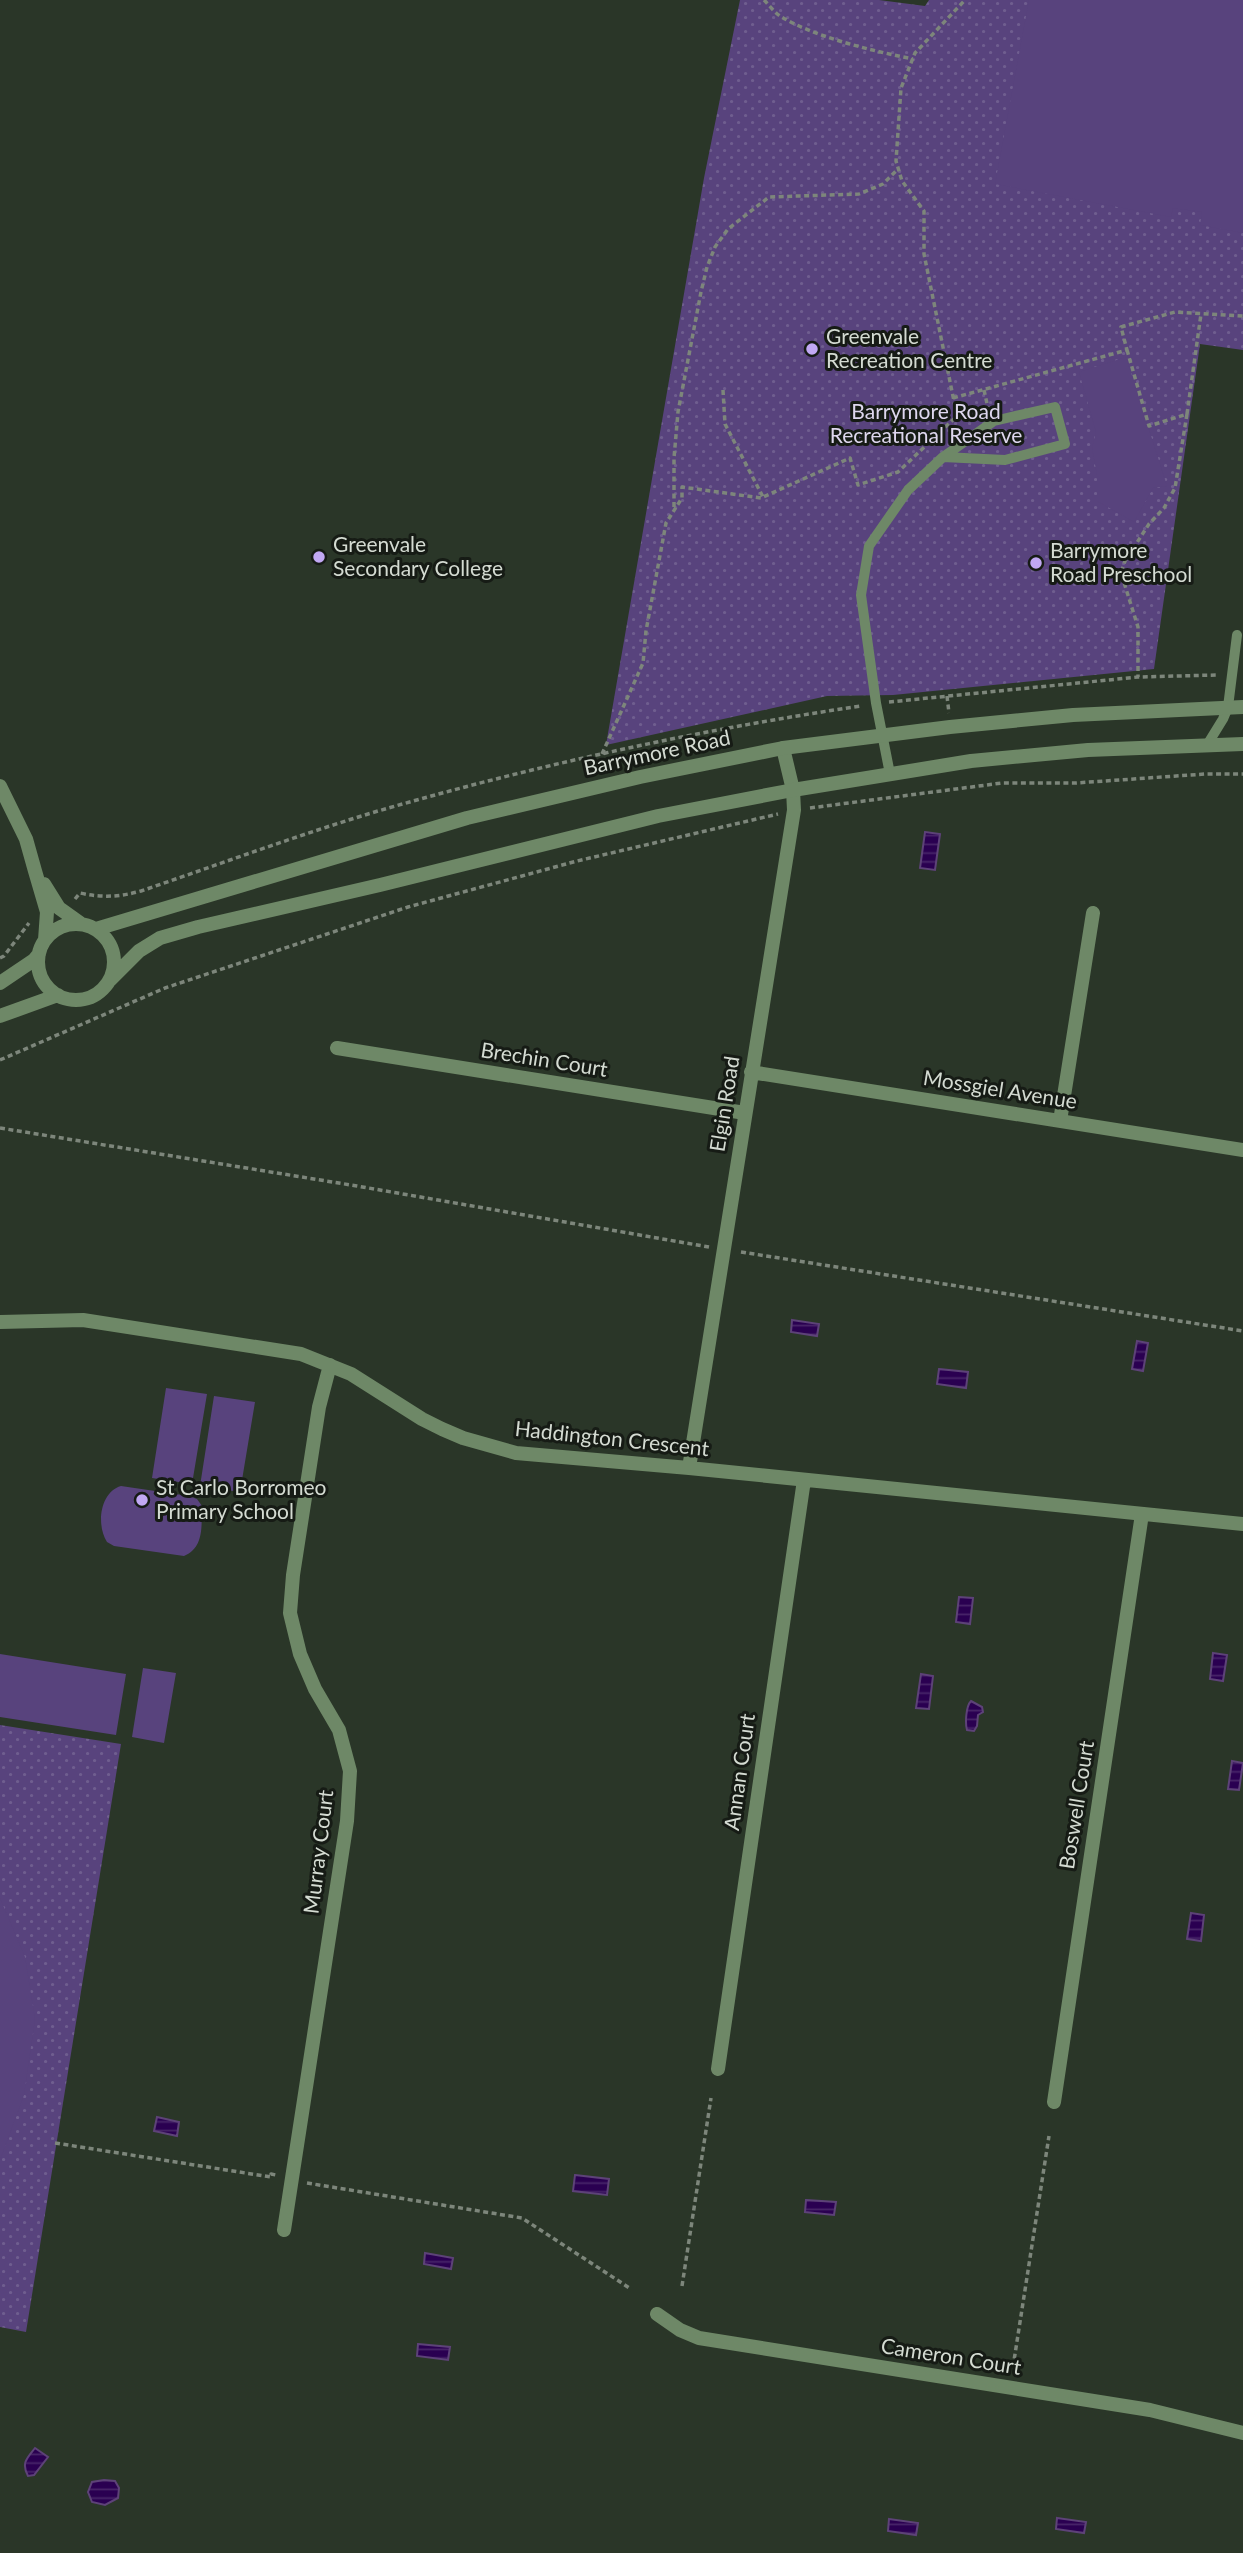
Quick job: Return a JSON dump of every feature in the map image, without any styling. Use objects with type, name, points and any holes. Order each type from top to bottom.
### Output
[{"type":"street","name":"Barrymore Road","points":[[96,929],[467,818],[640,777],[783,748],[1073,715],[1243,707]]},
{"type":"street","points":[[39,954],[41,977],[46,986],[67,999],[86,999],[100,992],[139,951],[160,938],[658,816],[793,790],[971,761],[1075,752],[1243,744]]},
{"type":"street","name":"Elgin Road","points":[[689,1468],[794,810],[793,790],[783,748]]},
{"type":"street","points":[[0,786],[26,839],[47,912],[45,940],[39,954],[0,983]]},
{"type":"street","points":[[36,870],[59,908],[80,923],[96,929],[111,946],[115,960],[110,980]]},
{"type":"street","points":[[1060,1121],[1093,914]]},
{"type":"street","points":[[45,940],[55,930],[80,923]]},
{"type":"street","points":[[0,1016],[58,995]]},
{"type":"street","name":"Brechin Court","points":[[337,1048],[745,1113]]},
{"type":"street","name":"Mossgiel Avenue","points":[[751,1072],[1243,1150]]},
{"type":"street","name":"Haddington Crescent","points":[[0,1322],[83,1320],[301,1354],[365,1382],[422,1419],[463,1438],[516,1453],[1243,1524]]},
{"type":"street","name":"Murray Court","points":[[284,2230],[347,1821],[350,1771],[339,1730],[315,1689],[300,1654],[290,1613],[293,1575],[317,1420],[330,1365]]},
{"type":"street","name":"Annan Court","points":[[718,2069],[804,1480]]},
{"type":"street","name":"Boswell Court","points":[[1054,2102],[1142,1514]]},
{"type":"street","name":"Cameron Court","points":[[657,2314],[680,2330],[699,2338],[1150,2410],[1243,2432]]},
{"type":"lane","points":[[890,774],[876,704],[861,595],[869,546],[908,490],[943,457],[994,421],[1055,407],[1065,444],[1005,460],[943,457]]},
{"type":"lane","points":[[1207,745],[1228,707],[1237,635]]},
{"type":"path","points":[[764,0],[778,15],[808,29],[913,59]]},
{"type":"path","points":[[601,755],[643,663],[646,631],[666,523],[682,498],[682,486],[763,498],[850,458],[858,485],[898,472],[957,416],[924,254],[924,211],[902,181],[896,161],[901,88],[915,53],[965,0]]},
{"type":"path","points":[[674,510],[674,458],[678,412],[704,279],[715,247],[728,229],[769,197],[859,194],[883,184],[898,169]]},
{"type":"path","points":[[1187,414],[1149,426],[1121,327],[1175,312],[1243,316]]},
{"type":"path","points":[[1138,677],[1138,627],[1121,573],[1125,561],[1149,524],[1164,508],[1175,488],[1201,314]]},
{"type":"path","points":[[953,398],[1127,350]]},
{"type":"path","points":[[723,390],[725,424],[763,498]]},
{"type":"path","points":[[0,1060],[165,988],[408,907],[577,861],[794,810],[1002,783],[1076,783],[1243,774]]},
{"type":"path","points":[[0,1128],[723,1249],[1243,1331]]},
{"type":"path","points":[[682,2286],[711,2098]]},
{"type":"path","points":[[1013,2367],[1049,2136]]},
{"type":"path","points":[[55,2143],[266,2177],[271,2177],[271,2174],[282,2176]]},
{"type":"path","points":[[302,2182],[522,2218],[631,2289]]},
{"type":"green space","name":"Barrymore Road Recreational Reserve","points":[[740,0],[879,0],[925,6],[929,0],[1243,0],[1243,350],[1200,344],[1154,669],[893,695],[827,696],[606,745],[704,178]]},
{"type":"green space","points":[[1029,0],[1243,0],[1243,233],[1200,225],[1202,212],[1173,208],[1171,217],[995,184]]},
{"type":"green space","points":[[1126,357],[1167,486],[1153,488],[1134,522],[1097,501],[1097,475],[1092,448],[1096,432],[1079,372]]},
{"type":"green space","points":[[166,1388],[207,1394],[192,1484],[152,1478]]},
{"type":"green space","points":[[214,1396],[255,1402],[240,1492],[200,1486]]},
{"type":"green space","points":[[121,1486],[197,1499],[202,1506],[202,1521],[196,1547],[184,1556],[114,1546],[107,1542],[101,1518],[104,1502],[114,1489]]},
{"type":"green space","points":[[0,1654],[126,1674],[116,1735],[0,1717]]},
{"type":"green space","points":[[143,1668],[176,1673],[164,1743],[132,1737]]},
{"type":"green space","points":[[0,1725],[121,1744],[26,2332],[0,2327]]},
{"type":"green space","points":[[0,1898],[25,1957],[35,2019],[24,2095],[0,2160]]},
{"type":"shaded area","points":[[925,832],[940,834],[935,870],[920,868]]},
{"type":"shaded area","points":[[792,1320],[819,1324],[817,1336],[791,1332]]},
{"type":"shaded area","points":[[1137,1341],[1148,1343],[1143,1371],[1132,1369]]},
{"type":"shaded area","points":[[939,1369],[968,1372],[966,1388],[937,1384]]},
{"type":"shaded area","points":[[959,1597],[973,1598],[970,1624],[956,1622]]},
{"type":"shaded area","points":[[1213,1653],[1227,1655],[1223,1681],[1210,1679]]},
{"type":"shaded area","points":[[921,1674],[933,1676],[929,1709],[916,1708]]},
{"type":"shaded area","points":[[971,1701],[982,1707],[983,1712],[978,1715],[974,1731],[967,1730],[966,1727]]},
{"type":"shaded area","points":[[1232,1761],[1243,1763],[1239,1790],[1228,1789]]},
{"type":"shaded area","points":[[1191,1913],[1204,1915],[1201,1941],[1187,1939]]},
{"type":"shaded area","points":[[157,2117],[179,2122],[177,2136],[154,2131]]},
{"type":"shaded area","points":[[575,2175],[609,2179],[607,2195],[573,2191]]},
{"type":"shaded area","points":[[806,2200],[836,2202],[834,2215],[805,2212]]},
{"type":"shaded area","points":[[425,2253],[453,2258],[451,2269],[424,2264]]},
{"type":"shaded area","points":[[418,2344],[450,2347],[448,2360],[417,2356]]},
{"type":"shaded area","points":[[35,2448],[48,2457],[34,2475],[28,2476],[25,2464]]},
{"type":"shaded area","points":[[115,2481],[119,2488],[118,2498],[105,2505],[92,2502],[88,2492],[92,2482]]},
{"type":"shaded area","points":[[1057,2518],[1086,2522],[1084,2533],[1056,2529]]},
{"type":"shaded area","points":[[889,2519],[918,2523],[916,2535],[888,2531]]},
{"type":"place","name":"Greenvale Recreation Centre","points":[[812,349]]},
{"type":"place","name":"Greenvale Secondary College","points":[[319,557]]},
{"type":"place","name":"Barrymore Road Preschool","points":[[1036,563]]},
{"type":"place","name":"St Carlo Borromeo Primary School","points":[[142,1500]]}]
